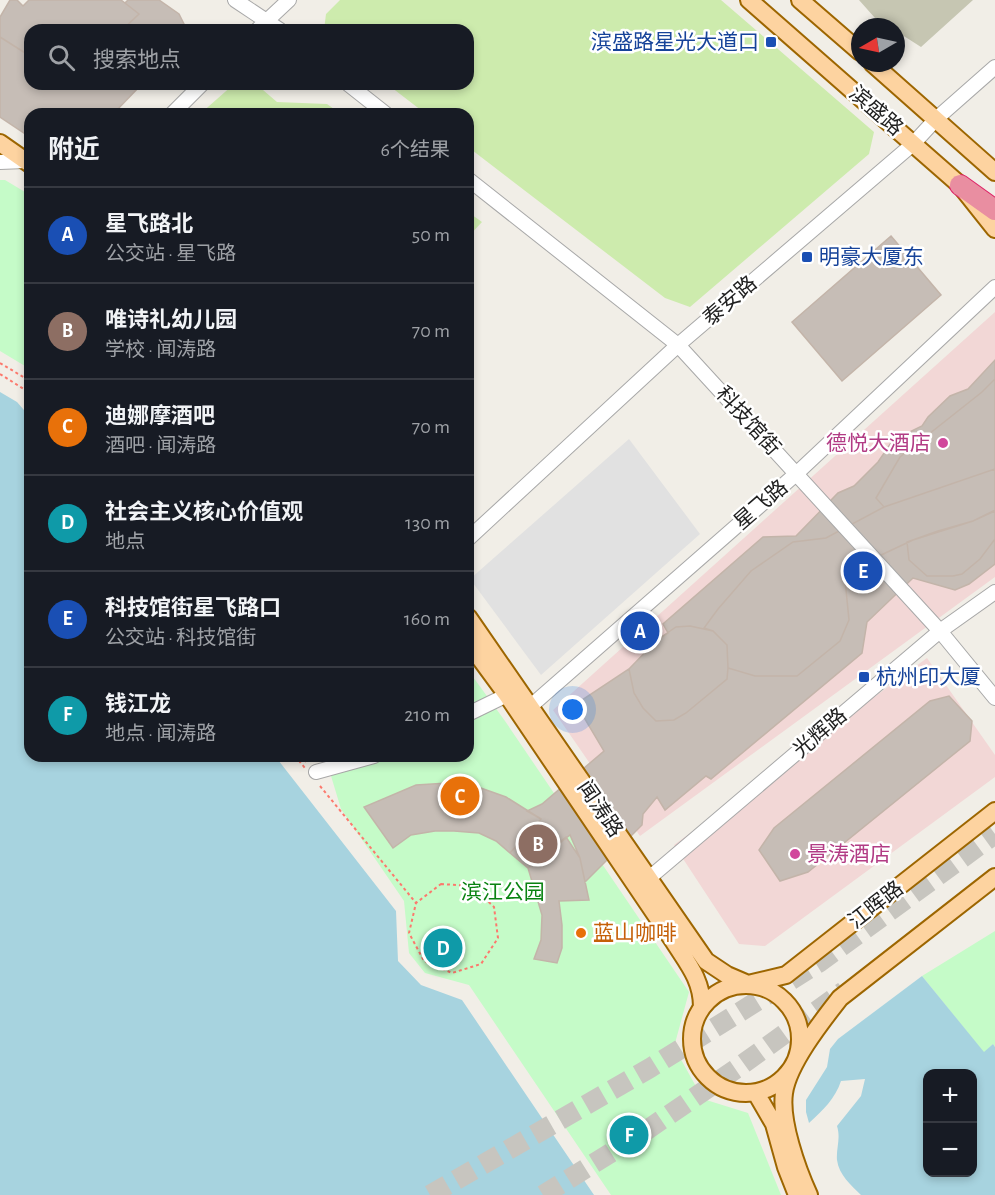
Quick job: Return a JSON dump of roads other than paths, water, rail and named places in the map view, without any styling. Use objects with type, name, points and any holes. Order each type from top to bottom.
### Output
[{"type":"highway","points":[[960,185],[995,210]]},
{"type":"main road","name":"滨盛路","points":[[749,0],[960,185],[995,229]]},
{"type":"main road","name":"滨盛路","points":[[800,0],[851,44]]},
{"type":"main road","name":"滨盛路","points":[[882,72],[995,172]]},
{"type":"main road","points":[[0,143],[24,159]]},
{"type":"main road","name":"闻涛路","points":[[474,627],[525,711],[695,974],[702,991],[702,1007],[694,1024],[692,1042],[696,1060],[706,1076],[720,1087],[737,1093],[756,1093]]},
{"type":"main road","name":"闻涛路","points":[[474,650],[507,695],[525,711],[706,961],[748,984],[774,991],[786,1001],[795,1015],[800,1030],[800,1049],[784,1092],[784,1116],[809,1195]]},
{"type":"main road","name":"江晖路","points":[[748,984],[786,975],[995,811]]},
{"type":"main road","points":[[796,1195],[774,1124],[756,1093],[771,1088],[784,1079],[821,1022],[840,998],[995,877]]},
{"type":"main road","points":[[702,1007],[714,994],[730,986],[748,984]]},
{"type":"street","points":[[235,0],[272,24]]},
{"type":"street","points":[[263,24],[289,0]]},
{"type":"street","name":"泰安路","points":[[474,533],[678,345],[913,144],[936,119],[995,67]]},
{"type":"street","points":[[178,108],[196,90]]},
{"type":"street","points":[[356,90],[378,108]]},
{"type":"street","points":[[0,162],[24,162]]},
{"type":"street","name":"科技馆街","points":[[474,184],[678,345],[940,631],[995,698]]},
{"type":"street","name":"星飞路","points":[[525,711],[796,474],[995,287]]},
{"type":"street","name":"光辉路","points":[[648,879],[940,631],[995,591]]},
{"type":"street","points":[[474,711],[507,695]]},
{"type":"street","points":[[315,776],[356,762]]},
{"type":"water","points":[[0,392],[17,402],[24,410],[24,762],[280,762],[396,911],[398,961],[421,985],[462,1000],[594,1195],[0,1195]]},
{"type":"water","points":[[922,976],[984,1052],[993,1044],[995,1047],[995,1195],[861,1195],[843,1175],[838,1165],[837,1126],[861,1096],[865,1079],[841,1081],[832,1099],[809,1123],[806,1112],[806,1100],[827,1067],[830,1049],[838,1039]]},
{"type":"tunnel","points":[[430,1195],[650,1068],[820,962],[995,834]]},
{"type":"tunnel","points":[[543,1195],[638,1136],[844,991]]},
{"type":"place","name":"滨盛路星光大道口","points":[[771,42]]},
{"type":"place","name":"明豪大厦东","points":[[807,257]]},
{"type":"place","name":"德悦大酒店","points":[[943,443]]},
{"type":"place","name":"科技馆街星飞路口","points":[[863,571]]},
{"type":"place","name":"星飞路北","points":[[640,631]]},
{"type":"place","name":"杭州印大厦","points":[[864,677]]},
{"type":"place","name":"迪娜摩酒吧","points":[[460,796]]},
{"type":"place","name":"唯诗礼幼儿园","points":[[538,844]]},
{"type":"place","name":"景涛酒店","points":[[795,854]]},
{"type":"place","name":"蓝山咖啡","points":[[581,933]]},
{"type":"place","name":"社会主义核心价值观","points":[[443,948]]},
{"type":"place","name":"钱江龙","points":[[629,1135]]},
{"type":"park label","name":"滨江公园","points":[[503,892]]}]
